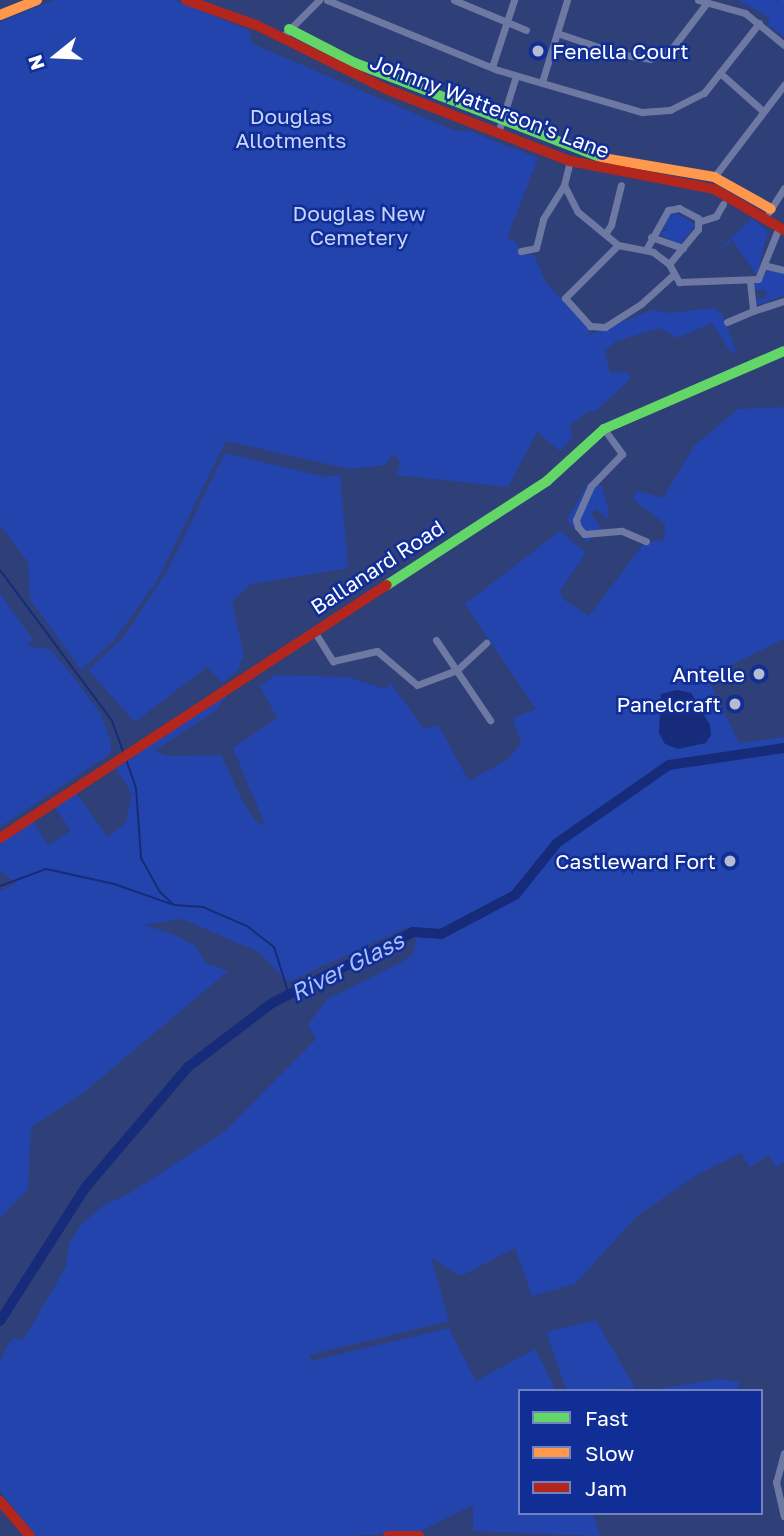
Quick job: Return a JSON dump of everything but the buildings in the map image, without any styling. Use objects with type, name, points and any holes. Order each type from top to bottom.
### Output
[{"type":"main road","points":[[0,15],[13,5],[37,0]]},
{"type":"main road","name":"Johnny Watterson's Lane","points":[[186,0],[281,38],[339,68],[570,161],[714,189],[781,229]]},
{"type":"main road","points":[[289,29],[355,63],[502,122],[604,159],[714,177],[771,209]]},
{"type":"main road","name":"Ballanard Road","points":[[0,838],[547,481],[604,429],[784,351]]},
{"type":"main road","points":[[0,1501],[30,1536]]},
{"type":"main road","points":[[388,1536],[419,1536]]},
{"type":"street","points":[[281,38],[319,0]]},
{"type":"street","points":[[327,0],[516,76],[618,108],[652,113],[688,103],[720,74],[759,23]]},
{"type":"street","points":[[454,0],[526,30]]},
{"type":"street","points":[[492,67],[514,0]]},
{"type":"street","points":[[542,82],[567,0]]},
{"type":"street","points":[[698,0],[740,10],[784,44]]},
{"type":"street","points":[[558,33],[619,54],[650,59],[673,47],[706,4]]},
{"type":"street","points":[[720,74],[763,111]]},
{"type":"street","points":[[498,133],[516,76]]},
{"type":"street","points":[[714,177],[784,85]]},
{"type":"street","points":[[539,258],[536,248],[543,219],[564,185],[570,161]]},
{"type":"street","points":[[564,185],[578,212],[618,245],[646,248],[669,264],[679,282],[705,283],[732,277],[750,281],[758,279],[767,265],[767,248],[781,229]]},
{"type":"street","points":[[765,219],[784,188]]},
{"type":"street","points":[[605,234],[618,190]]},
{"type":"street","points":[[669,264],[701,221],[720,206]]},
{"type":"street","points":[[646,248],[664,213],[674,207],[701,221]]},
{"type":"street","points":[[651,237],[682,248]]},
{"type":"street","points":[[618,245],[565,298],[593,328],[605,327],[641,304],[673,275]]},
{"type":"street","points":[[521,251],[536,248]]},
{"type":"street","points":[[767,265],[784,270]]},
{"type":"street","points":[[750,281],[753,311]]},
{"type":"street","points":[[727,322],[784,301]]},
{"type":"street","points":[[604,429],[622,454],[591,486],[576,520],[578,527],[584,534],[612,530],[646,541]]},
{"type":"street","points":[[314,631],[333,661],[377,651],[417,685],[457,670],[486,643]]},
{"type":"street","points":[[436,640],[490,720]]},
{"type":"street","points":[[784,1453],[776,1482],[784,1516]]},
{"type":"green space","points":[[54,0],[174,0],[250,31],[251,43],[455,131],[469,131],[538,158],[507,238],[515,241],[522,255],[534,255],[546,283],[592,330],[587,336],[652,310],[670,313],[714,308],[722,314],[737,354],[729,350],[712,323],[677,338],[660,328],[616,341],[605,351],[610,373],[627,372],[631,378],[596,411],[589,411],[569,426],[573,436],[560,451],[537,432],[508,487],[397,475],[400,462],[394,454],[384,465],[349,469],[226,441],[157,581],[114,640],[81,670],[30,599],[28,562],[0,525],[0,22]]},
{"type":"green space","points":[[737,0],[776,0],[779,6],[778,0],[784,0],[784,36],[767,25],[770,20],[761,12]]},
{"type":"green space","points":[[671,211],[672,220],[673,211],[696,225],[680,244],[658,234],[669,229],[663,229]]},
{"type":"green space","points":[[752,219],[768,231],[757,275],[732,240],[710,257]]},
{"type":"green space","points":[[770,270],[784,274],[784,295],[756,306],[752,300],[766,298],[766,290],[752,290],[753,286]]},
{"type":"green space","points":[[784,407],[784,639],[707,677],[739,743],[784,737],[784,1163],[776,1167],[769,1155],[750,1167],[741,1153],[697,1175],[637,1216],[575,1284],[532,1296],[515,1248],[461,1276],[431,1258],[449,1321],[309,1355],[312,1361],[449,1328],[476,1381],[535,1349],[555,1389],[518,1389],[518,1515],[594,1515],[600,1536],[473,1531],[473,1505],[419,1532],[349,1536],[36,1536],[0,1491],[0,1362],[9,1343],[15,1338],[23,1340],[66,1267],[69,1244],[81,1225],[105,1204],[127,1195],[224,1132],[316,1039],[308,1025],[326,1000],[400,963],[413,954],[416,940],[408,927],[288,982],[259,952],[182,919],[144,925],[173,934],[195,946],[206,963],[228,971],[83,1093],[31,1127],[28,1189],[0,1218],[0,891],[17,883],[0,872],[0,843],[33,821],[48,845],[71,831],[55,807],[76,793],[108,837],[126,822],[132,794],[114,766],[231,690],[215,711],[154,751],[167,756],[221,755],[245,806],[256,822],[265,825],[233,748],[277,718],[260,686],[275,675],[348,677],[385,689],[391,684],[424,729],[438,725],[469,781],[507,760],[521,743],[513,718],[536,709],[465,604],[560,531],[586,553],[560,591],[563,599],[589,616],[644,543],[664,540],[665,524],[634,500],[633,495],[638,491],[663,498],[694,446],[738,409]]},
{"type":"green space","points":[[225,453],[325,477],[340,475],[348,568],[251,584],[232,602],[244,655],[238,670],[222,683],[207,667],[135,722],[88,670],[123,638],[166,573]]},
{"type":"green space","points":[[589,482],[601,485],[609,511],[607,519],[597,509],[591,513],[600,527],[588,543],[567,520]]},
{"type":"green space","points":[[0,593],[33,640],[26,646],[50,649],[100,713],[111,742],[111,753],[0,827]]},
{"type":"green space","points":[[596,1320],[635,1388],[566,1389],[546,1332]]},
{"type":"green space","points":[[719,1379],[740,1382],[737,1389],[656,1389]]},
{"type":"shaded area","points":[[677,690],[691,693],[710,725],[711,735],[706,743],[678,749],[665,744],[659,733],[661,694]]},
{"type":"waterway","points":[[0,570],[112,721],[123,751]]},
{"type":"waterway","name":"River Glass","points":[[0,1321],[85,1188],[188,1067],[272,1003],[413,932],[441,934],[515,895],[557,843],[669,765],[784,748]]},
{"type":"waterway","points":[[126,759],[136,788],[141,858],[160,892],[174,905]]},
{"type":"waterway","points":[[0,886],[46,869],[114,884],[174,905],[203,907],[247,926],[274,947],[289,995]]},
{"type":"traffic: fast","points":[[289,29],[355,63],[603,158]]},
{"type":"traffic: fast","points":[[387,585],[547,481],[604,429],[784,351]]},
{"type":"traffic: slow","points":[[0,15],[37,0]]},
{"type":"traffic: slow","points":[[603,158],[714,177],[771,209]]},
{"type":"traffic: jam","points":[[186,0],[256,25],[386,89],[570,161],[714,189],[784,230]]},
{"type":"traffic: jam","points":[[0,838],[387,585]]},
{"type":"traffic: jam","points":[[0,1501],[30,1536]]},
{"type":"traffic: jam","points":[[388,1536],[419,1536]]},
{"type":"place","name":"Fenella Court","points":[[538,51]]},
{"type":"place","name":"Antelle","points":[[759,674]]},
{"type":"place","name":"Panelcraft","points":[[735,704]]},
{"type":"place","name":"Castleward Fort","points":[[730,861]]},
{"type":"park label","name":"Douglas Allotments","points":[[291,128]]},
{"type":"park label","name":"Douglas New Cemetery","points":[[359,225]]}]
